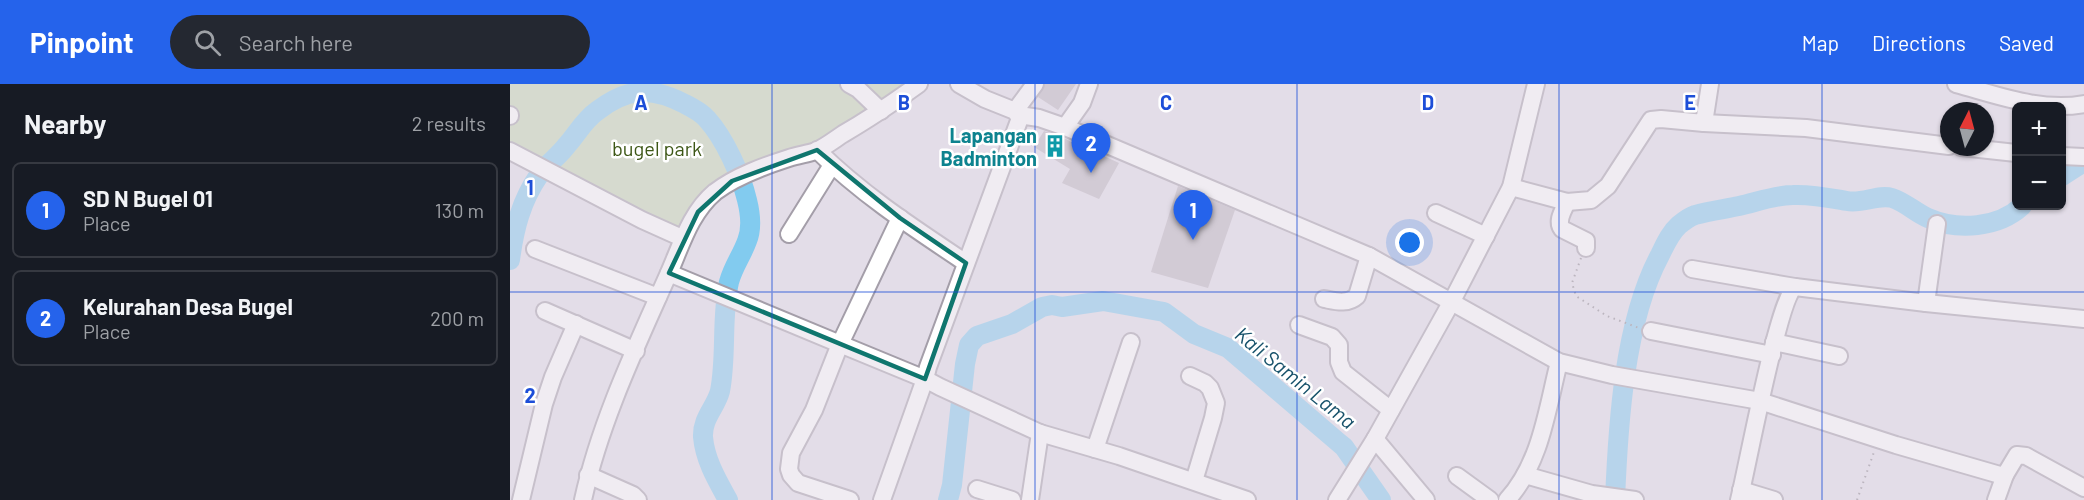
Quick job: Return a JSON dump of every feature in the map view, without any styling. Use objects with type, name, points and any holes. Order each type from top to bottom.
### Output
[{"type":"street","points":[[849,84],[881,111]]},
{"type":"street","points":[[583,500],[588,475],[605,427],[682,238],[698,212],[713,194],[732,181],[789,158],[817,150],[881,111],[919,84]]},
{"type":"street","points":[[959,84],[1017,113],[1065,128],[1369,256],[1559,362],[1623,378],[1760,401],[1878,440],[2005,475]]},
{"type":"street","points":[[882,500],[928,367],[1019,122],[1017,113],[1035,84]]},
{"type":"street","points":[[1065,128],[1082,103],[1089,84]]},
{"type":"street","points":[[1337,500],[1375,439],[1452,301],[1511,187],[1536,84]]},
{"type":"street","points":[[1704,123],[1710,84]]},
{"type":"street","points":[[1956,84],[2042,105],[2084,104]]},
{"type":"street","points":[[1511,187],[1567,202],[1591,200],[1608,186],[1651,120],[1661,119],[1806,128],[1940,145]]},
{"type":"street","points":[[817,150],[831,165],[900,218],[966,263]]},
{"type":"street","points":[[510,151],[642,220],[682,238]]},
{"type":"street","points":[[1994,151],[2012,153]]},
{"type":"street","points":[[2066,156],[2084,157]]},
{"type":"street","points":[[789,234],[831,165]]},
{"type":"street","points":[[1567,202],[1559,221],[1560,226],[1586,241],[1586,248]]},
{"type":"street","points":[[1436,213],[1486,236]]},
{"type":"street","points":[[850,500],[798,483],[789,469],[791,453],[814,410],[840,344],[900,218]]},
{"type":"street","points":[[1926,303],[1938,224]]},
{"type":"street","points":[[535,249],[658,297]]},
{"type":"street","points":[[1324,299],[1343,302],[1353,300],[1357,296],[1369,256]]},
{"type":"street","points":[[1692,269],[1794,286],[1926,303],[2084,319]]},
{"type":"street","points":[[669,273],[925,379],[1040,433],[1247,500]]},
{"type":"street","points":[[1774,500],[1740,495],[1760,401],[1786,298],[1794,286]]},
{"type":"street","points":[[544,311],[636,351]]},
{"type":"street","points":[[521,500],[544,404],[576,324]]},
{"type":"street","points":[[1299,325],[1336,340],[1339,345],[1339,362],[1343,372],[1391,410]]},
{"type":"street","points":[[1651,331],[1839,356]]},
{"type":"street","points":[[1095,449],[1131,342]]},
{"type":"street","points":[[1507,500],[1525,475],[1533,459],[1559,362]]},
{"type":"street","points":[[1190,376],[1210,388],[1216,403],[1194,481]]},
{"type":"street","points":[[1030,500],[1040,433]]},
{"type":"street","points":[[1375,439],[1426,500]]},
{"type":"street","points":[[1996,500],[2005,475],[2015,457],[2021,455],[2035,459],[2084,488]]},
{"type":"street","points":[[588,475],[633,495],[638,500]]},
{"type":"street","points":[[1525,475],[1592,494],[1635,500]]},
{"type":"street","points":[[1457,476],[1490,500]]},
{"type":"street","points":[[977,489],[1012,500]]},
{"type":"path","points":[[1586,248],[1572,283],[1575,296],[1607,316],[1651,331]]},
{"type":"path","points":[[1857,500],[1878,440]]},
{"type":"highlighted area","points":[[817,150],[900,218],[966,263],[925,379],[669,273],[698,212],[732,181]]},
{"type":"green space","name":"bugel park","points":[[510,84],[911,84],[871,111],[813,144],[745,166],[680,231],[510,143]]},
{"type":"building","points":[[1045,84],[1076,84],[1058,110],[1038,97]]},
{"type":"building","points":[[1044,131],[1119,163],[1099,199],[1062,183],[1070,169],[1034,147]]},
{"type":"building","points":[[1178,186],[1235,210],[1208,288],[1151,272]]},
{"type":"waterway","name":"Kali Samin Lama","points":[[510,260],[519,216],[533,185],[542,171],[564,149],[588,119],[608,103],[629,94],[650,92],[673,98],[697,110],[707,119],[726,147],[741,180],[750,220],[749,236],[729,282],[720,391],[703,430],[709,462],[728,500]]},
{"type":"waterway","name":"Kali Samin Lama","points":[[2066,173],[2084,162]]},
{"type":"waterway","name":"Kali Samin Lama","points":[[1615,500],[1625,374],[1638,311],[1648,282],[1670,235],[1685,221],[1700,214],[1786,195],[1814,196],[1853,202],[1887,197],[1901,202],[1928,218],[1965,226],[1990,223],[2016,210]]},
{"type":"waterway","name":"Kali Samin Lama","points":[[948,500],[952,485],[969,345],[977,336],[1012,324],[1042,307],[1052,305],[1062,307],[1103,301],[1164,312],[1194,334],[1228,348],[1344,447],[1381,500]]},
{"type":"place","name":"Lapangan Badminton","points":[[1055,146]]},
{"type":"place","name":"Kelurahan Desa Bugel","points":[[1091,173]]},
{"type":"place","name":"SD N Bugel 01","points":[[1193,240]]}]
